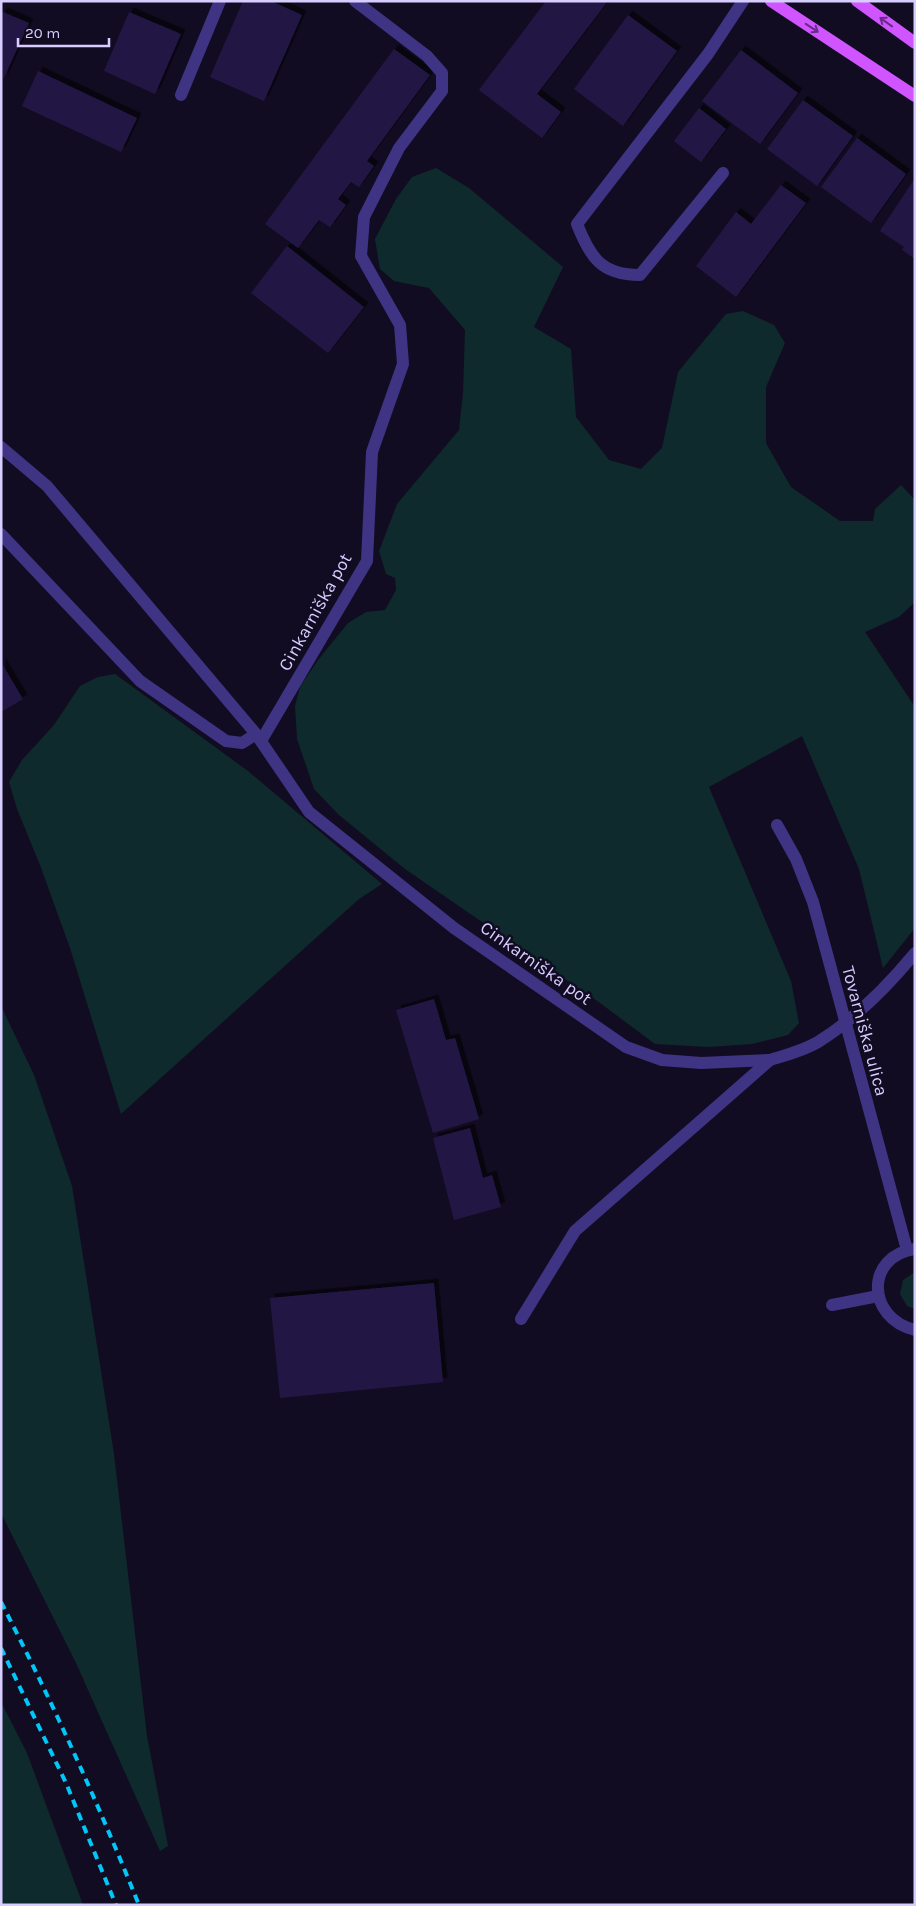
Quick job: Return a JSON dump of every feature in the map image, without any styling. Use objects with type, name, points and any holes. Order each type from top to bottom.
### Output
[{"type":"main road","points":[[771,1],[915,96]]},
{"type":"main road","points":[[857,1],[915,43]]},
{"type":"street","points":[[181,95],[220,1]]},
{"type":"street","name":"Cinkarniška pot","points":[[259,738],[367,561],[372,452],[403,364],[400,325],[361,256],[364,217],[399,148],[442,91],[442,73],[427,56],[355,1]]},
{"type":"street","points":[[723,173],[640,276],[622,275],[602,266],[587,248],[577,224],[708,54],[743,1]]},
{"type":"street","name":"Cinkarniška pot","points":[[1,447],[46,486],[259,738],[309,812],[454,928],[626,1047],[662,1060],[701,1063],[770,1060],[818,1042],[844,1022]]},
{"type":"street","points":[[1,534],[140,681],[226,741],[242,743],[259,738]]},
{"type":"street","name":"Tovarniška ulica","points":[[777,825],[796,859],[813,902],[844,1022],[911,1250],[898,1254],[884,1268],[878,1286],[878,1296]]},
{"type":"street","name":"Tovarniška ulica","points":[[844,1022],[883,991],[915,954]]},
{"type":"street","name":"Cinkarniška pot","points":[[521,1319],[575,1231],[770,1060]]},
{"type":"street","points":[[832,1305],[878,1296],[883,1309],[891,1320],[902,1327],[915,1330]]},
{"type":"green space","points":[[436,168],[469,188],[563,267],[534,327],[571,349],[576,417],[609,460],[641,469],[662,448],[678,372],[726,314],[743,311],[774,325],[785,343],[766,387],[766,443],[791,487],[840,521],[873,521],[875,509],[901,485],[915,500],[915,602],[899,617],[865,632],[915,707],[915,928],[883,968],[859,869],[802,736],[709,787],[791,981],[799,1023],[788,1035],[752,1044],[708,1047],[655,1044],[600,1003],[405,869],[339,815],[314,789],[297,739],[295,706],[300,687],[318,660],[348,623],[366,612],[385,610],[396,590],[395,578],[386,574],[379,551],[397,504],[459,430],[463,393],[465,330],[429,288],[394,281],[380,269],[375,239],[396,199],[412,177]]},
{"type":"green space","points":[[115,674],[248,771],[382,884],[359,899],[121,1114],[70,948],[40,865],[17,809],[9,782],[22,760],[54,725],[80,686],[98,677]]},
{"type":"green space","points":[[1,1006],[34,1075],[72,1186],[114,1454],[147,1736],[168,1846],[160,1851],[76,1663],[1,1513]]},
{"type":"green space","points":[[915,1272],[915,1309],[907,1306],[900,1294],[903,1280]]},
{"type":"green space","points":[[1,1702],[27,1753],[83,1905],[1,1905]]},
{"type":"building","points":[[243,1],[271,1],[302,15],[264,101],[210,77]]},
{"type":"building","points":[[546,1],[608,1],[537,94],[561,112],[542,138],[479,90]]},
{"type":"building","points":[[3,12],[29,23],[3,80],[1,15]]},
{"type":"building","points":[[129,12],[181,34],[155,94],[104,71]]},
{"type":"building","points":[[628,15],[677,51],[623,126],[574,89]]},
{"type":"building","points":[[394,49],[430,75],[367,161],[374,166],[359,187],[351,182],[338,199],[346,205],[330,227],[319,220],[298,248],[265,224]]},
{"type":"building","points":[[741,50],[798,93],[760,144],[702,101]]},
{"type":"building","points":[[38,71],[137,118],[121,152],[22,106]]},
{"type":"building","points":[[803,100],[853,136],[817,186],[767,149]]},
{"type":"building","points":[[699,108],[726,129],[701,162],[674,141]]},
{"type":"building","points":[[857,138],[906,174],[871,223],[821,187]]},
{"type":"building","points":[[915,178],[915,259],[902,250],[904,247],[880,231]]},
{"type":"building","points":[[781,185],[806,203],[736,297],[696,266],[736,212],[751,224]]},
{"type":"building","points":[[287,246],[364,307],[328,353],[251,293]]},
{"type":"building","points":[[1,662],[23,699],[1,712]]},
{"type":"building","points":[[434,999],[446,1040],[455,1038],[479,1119],[433,1133],[396,1010]]},
{"type":"building","points":[[470,1128],[483,1178],[492,1175],[501,1207],[454,1220],[433,1138]]},
{"type":"building","points":[[434,1283],[443,1382],[280,1398],[270,1298]]},
{"type":"railway","points":[[1,1602],[73,1752],[139,1905]]},
{"type":"railway","points":[[1,1648],[66,1783],[116,1905]]}]
